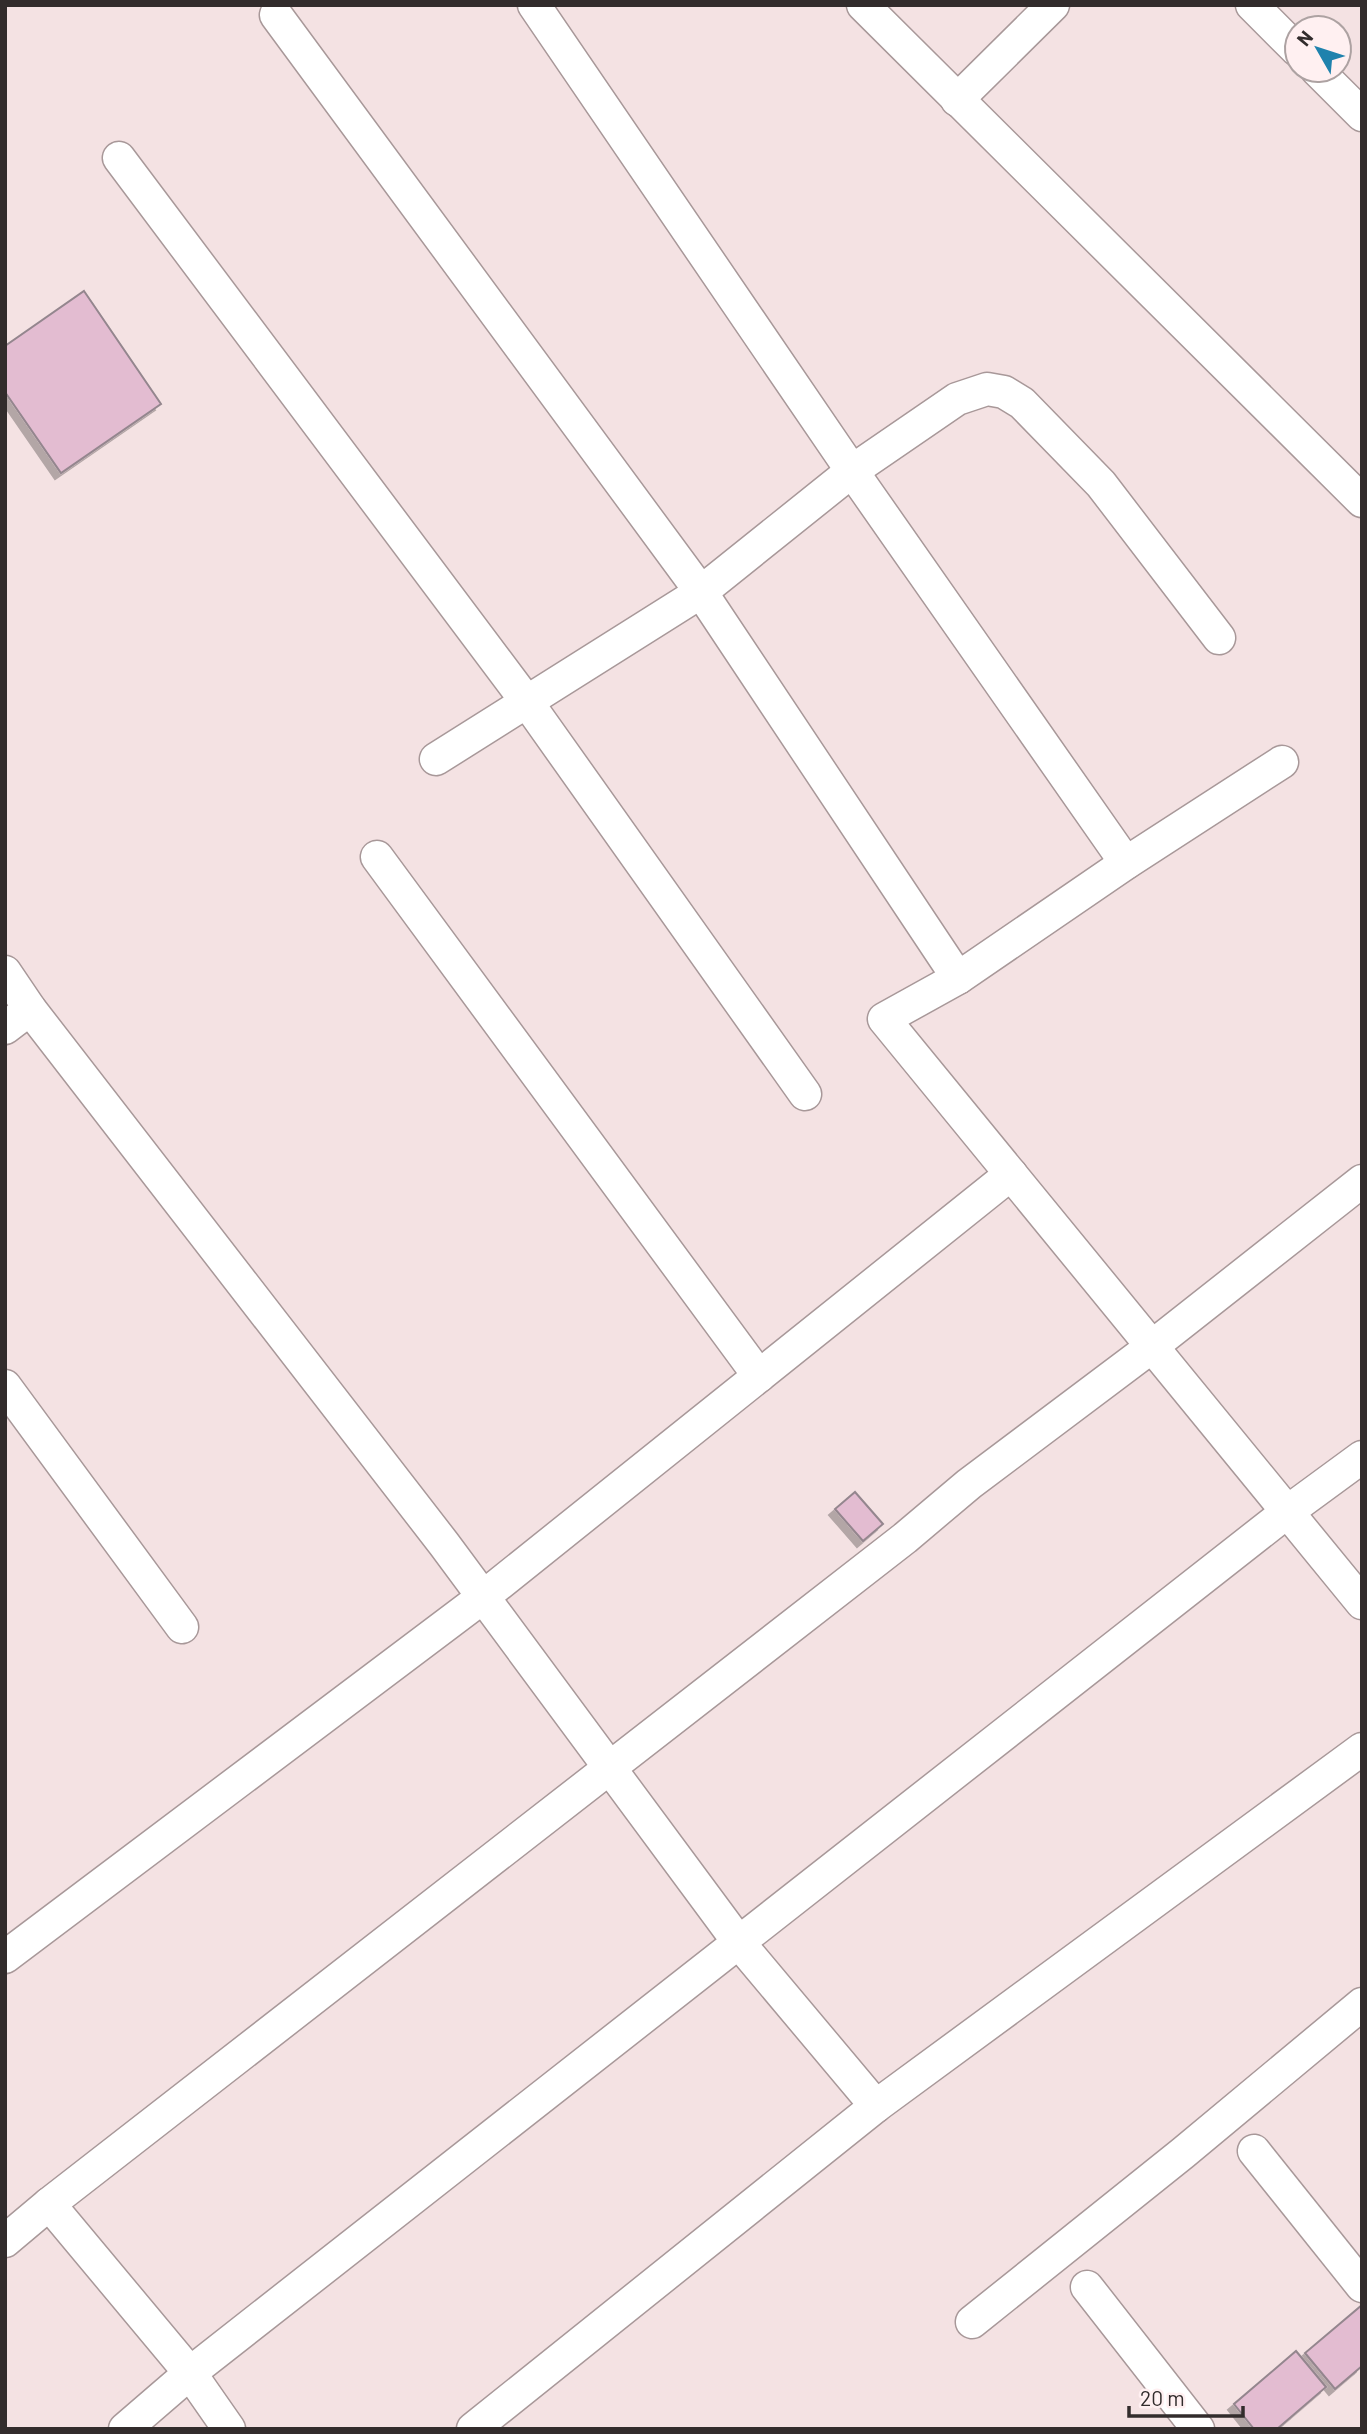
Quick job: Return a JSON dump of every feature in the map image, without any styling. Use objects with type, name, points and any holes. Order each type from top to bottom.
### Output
[{"type":"street","points":[[534,5],[852,471],[1126,863]]},
{"type":"street","points":[[863,5],[1362,501]]},
{"type":"street","points":[[957,100],[1053,5]]},
{"type":"street","points":[[1252,5],[1283,36]]},
{"type":"street","points":[[276,15],[701,592],[958,978]]},
{"type":"street","points":[[1331,84],[1362,115]]},
{"type":"street","points":[[119,158],[527,702],[805,1094]]},
{"type":"street","points":[[436,759],[701,592],[852,471],[957,398],[987,388],[1004,392],[1022,403],[1101,484],[1219,638]]},
{"type":"street","points":[[1282,762],[1126,863],[958,978],[884,1019],[1150,1348],[1362,1603]]},
{"type":"street","points":[[377,857],[759,1376]]},
{"type":"street","points":[[5,972],[30,1009],[483,1597],[740,1944],[876,2106]]},
{"type":"street","points":[[5,1028],[30,1009]]},
{"type":"street","points":[[5,1957],[483,1597],[1011,1174]]},
{"type":"street","points":[[5,2241],[894,1547],[969,1484],[1150,1348],[1362,1181]]},
{"type":"street","points":[[5,1386],[182,1627]]},
{"type":"street","points":[[125,2429],[190,2374],[1287,1512],[1362,1457]]},
{"type":"street","points":[[473,2429],[876,2106],[1362,1749]]},
{"type":"street","points":[[972,2322],[1184,2153],[1362,2004]]},
{"type":"street","points":[[1254,2151],[1362,2286]]},
{"type":"street","points":[[49,2204],[190,2374],[229,2429]]},
{"type":"street","points":[[1087,2287],[1198,2429]]},
{"type":"building","points":[[84,291],[161,404],[61,473],[5,392],[5,346]]},
{"type":"building","points":[[855,1492],[883,1524],[863,1541],[835,1509]]},
{"type":"building","points":[[1362,2305],[1362,2366],[1335,2389],[1305,2353]]},
{"type":"building","points":[[1296,2351],[1326,2387],[1277,2429],[1254,2429],[1234,2404]]}]
